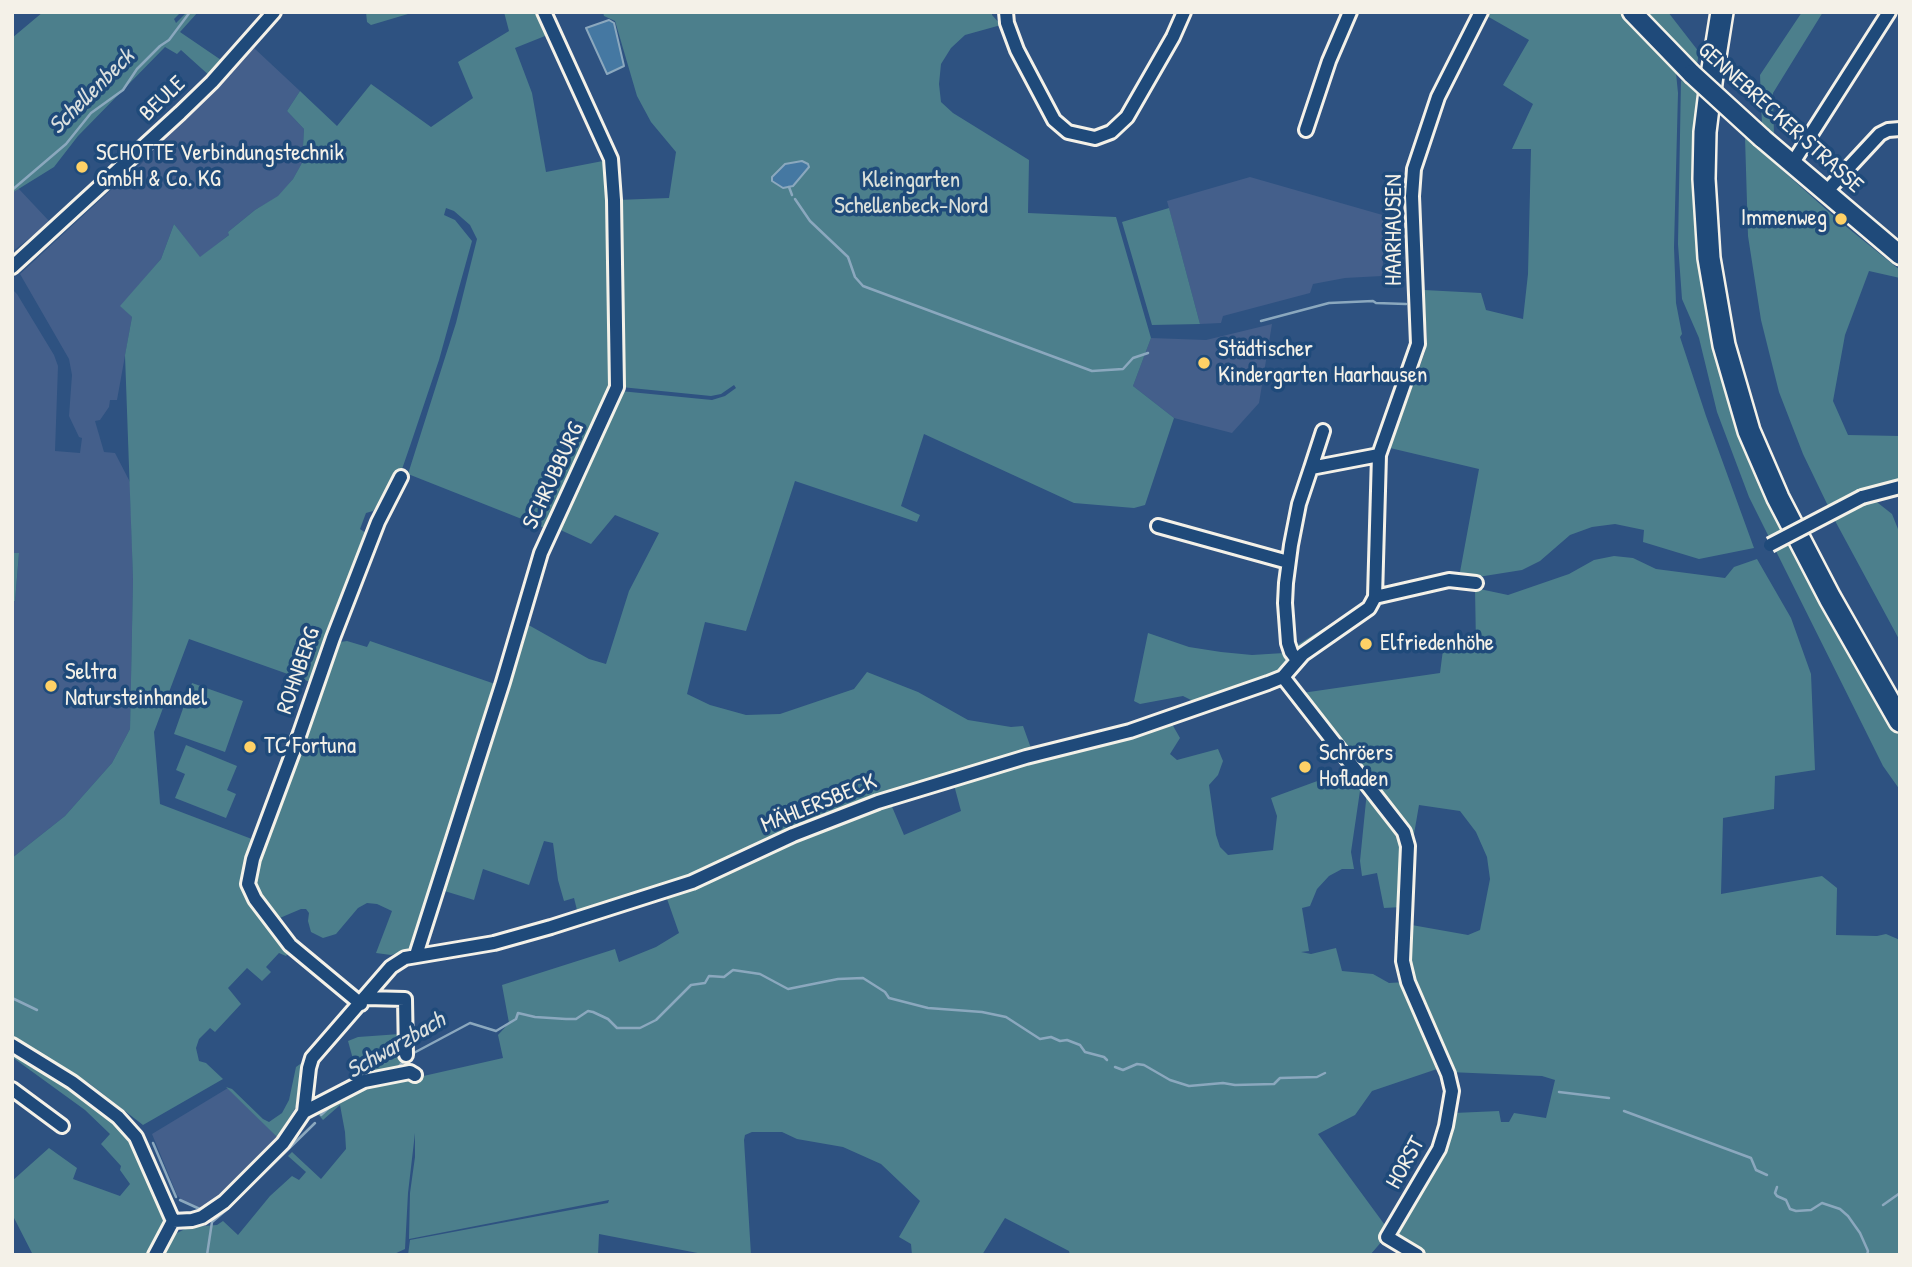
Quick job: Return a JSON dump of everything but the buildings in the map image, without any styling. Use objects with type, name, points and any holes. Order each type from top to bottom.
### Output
[{"type":"highway","points":[[1722,12],[1708,109],[1704,179],[1709,258],[1724,345],[1749,430],[1777,498],[1900,721]]},
{"type":"highway","points":[[1735,12],[1722,86],[1718,169],[1721,243],[1736,340],[1755,406],[1780,472],[1809,533],[1900,694]]},
{"type":"main road","name":"GENNEBRECKER STRASSE","points":[[1632,12],[1692,74],[1762,138],[1900,255]]},
{"type":"street","name":"BEULE","points":[[12,267],[204,90],[274,12]]},
{"type":"street","name":"SCHRUBBURG","points":[[416,955],[493,716],[541,553],[617,387],[611,159],[544,12]]},
{"type":"street","points":[[1006,12],[1017,50],[1054,120],[1068,132],[1095,138],[1111,132],[1127,117],[1173,37],[1184,12]]},
{"type":"street","points":[[1306,130],[1329,61],[1350,12]]},
{"type":"street","name":"HAARHAUSEN","points":[[1375,597],[1379,455],[1418,344],[1412,196],[1415,169],[1438,97],[1481,12]]},
{"type":"street","points":[[1791,164],[1889,12]]},
{"type":"street","points":[[1826,192],[1880,134],[1900,129]]},
{"type":"street","points":[[1297,660],[1288,643],[1285,603],[1288,562],[1299,504],[1322,431]]},
{"type":"street","points":[[1311,468],[1379,455]]},
{"type":"street","name":"ROHNBERG","points":[[364,1001],[290,945],[248,884],[253,859],[332,638],[378,522],[401,477]]},
{"type":"street","points":[[1765,547],[1862,497],[1900,487]]},
{"type":"street","points":[[1158,526],[1288,562]]},
{"type":"street","points":[[1283,677],[1297,660],[1369,608],[1375,597],[1449,580],[1476,583]]},
{"type":"street","name":"MÄHLERSBECK","points":[[304,1112],[312,1058],[397,962],[416,955],[494,943],[551,927],[692,881],[793,835],[878,802],[1026,757],[1130,731],[1283,677]]},
{"type":"street","name":"HORST","points":[[1283,677],[1404,832],[1408,846],[1403,961],[1408,982],[1448,1074],[1452,1091],[1439,1149],[1387,1237],[1418,1255]]},
{"type":"street","name":"MÄHLERSBECK","points":[[173,1221],[202,1217],[224,1202],[275,1152],[304,1112],[368,1081],[410,1065],[405,999],[364,1001]]},
{"type":"street","points":[[12,1045],[72,1082],[118,1117],[136,1137],[173,1221],[155,1255]]},
{"type":"street","points":[[12,1089],[62,1126]]},
{"type":"shaded area","points":[[609,20],[614,23],[624,66],[607,74],[586,28]]},
{"type":"shaded area","points":[[254,48],[300,91],[287,111],[304,129],[303,146],[308,152],[293,179],[278,197],[255,210],[200,258],[174,224],[161,259],[121,306],[132,317],[117,400],[110,400],[109,407],[100,420],[95,421],[104,452],[115,453],[130,482],[133,579],[130,729],[112,763],[65,816],[12,858],[12,602],[15,601],[19,554],[12,553],[12,289],[54,355],[58,366],[55,451],[80,453],[82,438],[69,416],[72,375],[69,359],[20,274],[127,175],[129,177],[188,113]]},
{"type":"shaded area","points":[[802,161],[809,167],[793,186],[783,188],[772,181],[772,177],[785,164]]},
{"type":"shaded area","points":[[1250,177],[1386,216],[1382,276],[1345,278],[1313,284],[1310,293],[1223,316],[1221,323],[1200,324],[1167,201]]},
{"type":"shaded area","points":[[18,188],[50,222],[12,252],[12,193]]},
{"type":"shaded area","name":"Städtischer Kindergarten Haarhausen","points":[[1272,324],[1259,403],[1232,433],[1174,418],[1133,386],[1151,338],[1206,340]]},
{"type":"shaded area","points":[[228,1088],[277,1137],[230,1187],[203,1209],[183,1201],[177,1195],[152,1134]]},
{"type":"green space","points":[[43,12],[181,12],[174,19],[176,23],[187,12],[198,12],[180,32],[224,62],[211,77],[181,50],[177,54],[165,47],[78,136],[54,167],[12,193],[12,38]]},
{"type":"green space","points":[[366,12],[408,14],[371,25],[367,22]]},
{"type":"green space","points":[[504,12],[540,12],[550,34],[515,48],[532,93],[546,172],[608,160],[615,388],[547,529],[408,474],[456,323],[477,239],[470,225],[454,211],[446,208],[444,215],[455,220],[472,241],[439,360],[401,472],[373,511],[366,513],[360,529],[370,536],[316,684],[189,639],[154,732],[160,804],[257,841],[245,879],[242,880],[290,951],[286,956],[279,953],[266,967],[271,972],[262,981],[247,968],[228,988],[241,1004],[215,1032],[210,1028],[199,1039],[196,1048],[199,1061],[206,1063],[223,1079],[143,1125],[90,1084],[12,1035],[12,858],[65,816],[112,763],[130,729],[133,579],[125,355],[132,317],[120,306],[161,259],[174,224],[200,257],[229,235],[228,232],[255,210],[278,196],[293,179],[308,152],[303,146],[304,129],[287,111],[300,91],[337,126],[371,84],[431,127],[473,98],[458,62],[509,31]]},
{"type":"green space","name":"Kleingarten Schellenbeck-Nord","points":[[603,12],[992,12],[1001,25],[965,35],[951,48],[941,64],[941,102],[953,113],[1029,160],[1028,213],[1116,217],[1151,338],[1133,386],[1174,418],[1145,505],[1134,508],[1074,503],[924,434],[901,506],[920,515],[917,522],[795,481],[746,631],[705,622],[687,694],[710,705],[746,715],[780,714],[854,689],[867,672],[918,692],[968,720],[1011,727],[1023,726],[1032,751],[880,795],[814,820],[691,878],[578,914],[574,898],[564,901],[553,843],[544,841],[529,885],[483,869],[474,900],[438,889],[525,623],[589,659],[606,664],[629,591],[659,533],[615,515],[591,544],[554,527],[620,391],[712,400],[725,396],[736,388],[734,385],[721,394],[711,396],[621,387],[617,200],[669,198],[676,152],[651,122],[637,96],[615,21],[604,16]]},
{"type":"green space","points":[[1490,12],[1621,12],[1670,59],[1676,73],[1678,93],[1674,247],[1676,303],[1682,334],[1680,337],[1754,548],[1699,559],[1643,542],[1644,530],[1615,524],[1592,527],[1570,535],[1540,561],[1522,570],[1478,577],[1460,572],[1479,469],[1390,448],[1425,352],[1427,339],[1424,290],[1481,293],[1486,310],[1523,319],[1528,274],[1531,149],[1512,149],[1533,104],[1503,85],[1529,40],[1487,16]]},
{"type":"green space","points":[[1647,12],[1668,12],[1699,52],[1697,65]]},
{"type":"green space","points":[[1802,12],[1823,12],[1773,93],[1774,136],[1762,125],[1760,75]]},
{"type":"green space","points":[[1681,80],[1697,92],[1695,196],[1715,323],[1824,593],[1900,733],[1900,790],[1883,766],[1749,497],[1717,412],[1699,338],[1682,299],[1678,244]]},
{"type":"green space","points":[[1745,137],[1838,220],[1900,270],[1900,278],[1869,271],[1845,335],[1833,401],[1848,435],[1900,436],[1900,483],[1862,490],[1829,508],[1803,454],[1779,392],[1761,320],[1748,236]]},
{"type":"green space","points":[[1169,208],[1200,324],[1152,325],[1122,222]]},
{"type":"green space","points":[[1873,499],[1892,514],[1900,534],[1900,641],[1833,517]]},
{"type":"green space","points":[[12,553],[19,553],[15,601],[12,602]]},
{"type":"green space","points":[[1614,556],[1633,558],[1656,569],[1725,578],[1734,567],[1757,559],[1791,618],[1811,674],[1815,770],[1775,776],[1774,809],[1723,818],[1721,894],[1822,876],[1837,888],[1836,935],[1886,934],[1900,940],[1900,1255],[1422,1255],[1391,1238],[1439,1160],[1448,1141],[1454,1113],[1499,1111],[1501,1122],[1509,1122],[1514,1113],[1546,1118],[1555,1080],[1542,1076],[1449,1072],[1409,978],[1406,924],[1468,935],[1480,930],[1490,879],[1487,857],[1476,832],[1460,811],[1419,805],[1413,840],[1302,693],[1440,673],[1444,642],[1476,645],[1475,588],[1508,595],[1569,574],[1594,560]]},
{"type":"green space","points":[[1366,602],[1348,618],[1297,650],[1294,647]]},
{"type":"green space","points":[[1148,633],[1189,647],[1221,652],[1252,655],[1284,653],[1287,664],[1279,674],[1197,703],[1183,696],[1140,704],[1134,701]]},
{"type":"green space","points":[[347,641],[367,647],[370,641],[498,685],[413,949],[391,955],[376,953],[392,911],[367,903],[358,908],[336,934],[323,938],[311,932],[306,909],[275,920],[253,884],[256,859],[334,643]]},
{"type":"green space","points":[[192,683],[243,701],[225,752],[174,734]]},
{"type":"green space","points":[[1172,724],[1180,738],[1170,754],[1177,760],[1218,749],[1223,761],[1218,775],[1209,785],[1216,835],[1220,847],[1228,855],[1273,850],[1277,816],[1271,798],[1350,769],[1361,784],[1351,852],[1354,869],[1342,869],[1329,876],[1317,889],[1310,906],[1302,908],[1309,951],[1301,952],[1311,954],[1336,948],[1342,971],[1373,974],[1389,983],[1406,982],[1443,1067],[1372,1091],[1355,1115],[1318,1134],[1390,1232],[1370,1255],[1070,1255],[1069,1251],[1005,1218],[982,1255],[912,1255],[911,1244],[899,1237],[920,1201],[881,1164],[843,1147],[797,1139],[782,1132],[752,1132],[745,1135],[744,1140],[751,1255],[708,1255],[599,1234],[598,1255],[408,1255],[410,1240],[608,1203],[609,1200],[409,1239],[415,1133],[405,1249],[392,1255],[160,1255],[173,1235],[189,1227],[217,1225],[223,1221],[238,1235],[270,1196],[292,1176],[299,1180],[306,1172],[288,1156],[292,1152],[321,1179],[346,1149],[345,1132],[340,1105],[323,1120],[316,1112],[365,1083],[410,1077],[417,1082],[419,1077],[503,1058],[498,1035],[509,1023],[502,985],[615,949],[619,962],[656,947],[679,933],[666,896],[800,836],[890,802],[904,835],[961,811],[954,785]]},
{"type":"green space","points":[[186,745],[237,766],[227,790],[236,794],[226,818],[175,798],[185,774],[176,770]]},
{"type":"green space","points":[[1367,791],[1406,841],[1402,907],[1384,908],[1377,873],[1362,876],[1360,861]]},
{"type":"green space","points":[[400,1034],[400,1058],[403,1057],[407,1064],[406,1069],[359,1081],[348,1041],[358,1037]]},
{"type":"green space","points":[[12,1050],[98,1105],[126,1132],[137,1148],[163,1216],[163,1225],[151,1255],[33,1255],[12,1214],[12,1181],[49,1148],[77,1168],[73,1179],[120,1196],[130,1184],[120,1170],[121,1166],[101,1144],[110,1134],[85,1110],[12,1057]]},
{"type":"green space","points":[[303,1062],[298,1104],[277,1137],[226,1087],[232,1089],[269,1122],[282,1113],[289,1100],[296,1067]]},
{"type":"waterway","name":"Schellenbeck","points":[[12,190],[66,144],[91,113],[123,90],[137,69],[169,40],[190,12]]},
{"type":"waterway","points":[[789,187],[792,195]]},
{"type":"waterway","points":[[795,199],[810,221],[848,257],[855,277],[863,286],[1092,371],[1123,369],[1133,358],[1148,353]]},
{"type":"waterway","points":[[1261,321],[1329,303],[1373,301],[1406,304]]},
{"type":"waterway","name":"Schwarzbach","points":[[410,1055],[470,1023],[496,1031],[516,1019],[518,1013],[535,1017],[576,1019],[588,1011],[608,1019],[617,1028],[640,1028],[656,1020],[691,985],[705,983],[709,976],[724,977],[733,970],[760,974],[788,989],[838,979],[863,978],[885,992],[889,998],[928,1008],[982,1012],[1006,1017],[1040,1039],[1051,1037],[1060,1041],[1067,1040],[1080,1045],[1085,1052],[1107,1060]]},
{"type":"waterway","name":"Schwarzbach","points":[[12,998],[37,1010]]},
{"type":"waterway","name":"Schwarzbach","points":[[396,1070],[405,1059]]},
{"type":"waterway","name":"Schwarzbach","points":[[1115,1067],[1123,1070],[1137,1064],[1144,1065],[1170,1080],[1189,1086],[1223,1083],[1274,1084],[1280,1078],[1317,1077],[1325,1073]]},
{"type":"waterway","name":"Schwarzbach","points":[[1559,1092],[1609,1098]]},
{"type":"waterway","name":"Schwarzbach","points":[[321,1115],[334,1103]]},
{"type":"waterway","name":"Schwarzbach","points":[[1624,1111],[1751,1158],[1756,1170],[1767,1175]]},
{"type":"waterway","name":"Schwarzbach","points":[[211,1219],[212,1222],[225,1211],[315,1123]]},
{"type":"waterway","name":"Schwarzbach","points":[[153,1143],[176,1197]]},
{"type":"waterway","name":"Schwarzbach","points":[[1777,1187],[1775,1193],[1786,1200],[1790,1209],[1811,1210],[1822,1203],[1840,1209],[1860,1233],[1868,1251],[1867,1255]]},
{"type":"waterway","points":[[1883,1205],[1900,1193]]},
{"type":"waterway","name":"Schwarzbach","points":[[180,1200],[202,1210]]},
{"type":"waterway","points":[[207,1255],[212,1222]]},
{"type":"place","name":"SCHOTTE Verbindungstechnik GmbH & Co. KG","points":[[82,167]]},
{"type":"place","name":"Immenweg","points":[[1841,219]]},
{"type":"place","name":"Städtischer Kindergarten Haarhausen","points":[[1204,363]]},
{"type":"place","name":"Elfriedenhöhe","points":[[1366,644]]},
{"type":"place","name":"Seltra Natursteinhandel","points":[[51,686]]},
{"type":"place","name":"TC Fortuna","points":[[250,747]]},
{"type":"place","name":"Schröers Hofladen","points":[[1305,767]]}]
